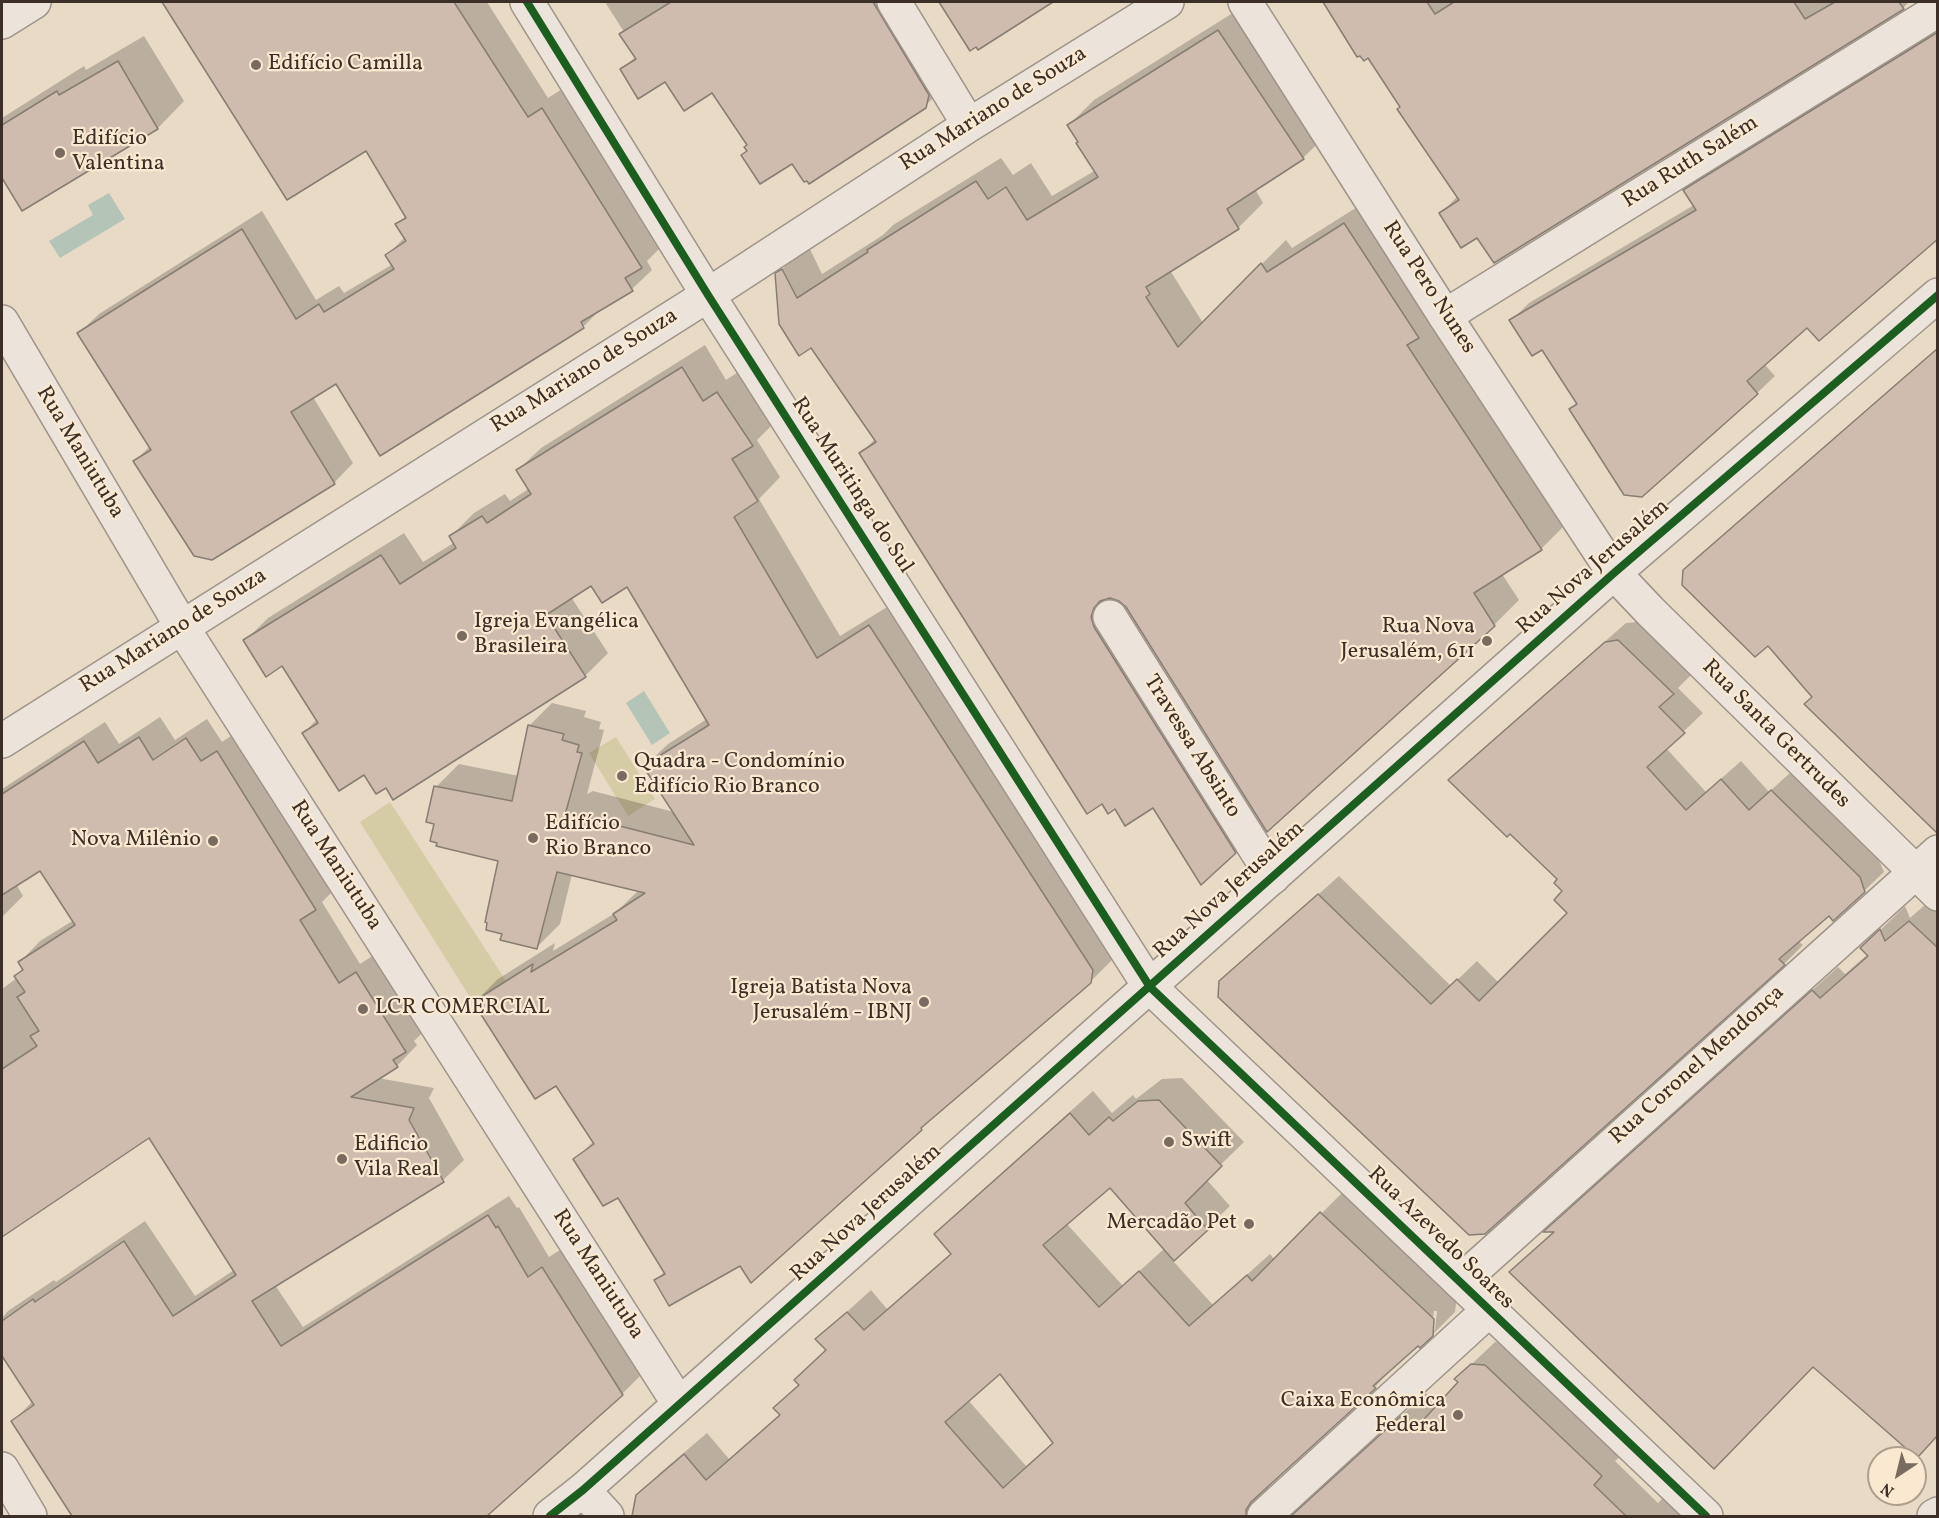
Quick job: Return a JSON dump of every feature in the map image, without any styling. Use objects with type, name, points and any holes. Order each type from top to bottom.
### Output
[{"type":"street","points":[[2,22],[34,2]]},
{"type":"street","name":"Rua Muritinga do Sul","points":[[527,2],[708,295],[1150,987]]},
{"type":"street","points":[[894,2],[969,125]]},
{"type":"street","name":"Rua Mariano de Souza","points":[[2,741],[708,295],[969,125],[1167,2]]},
{"type":"street","name":"Rua Pero Nunes","points":[[1245,2],[1445,316],[1614,573]]},
{"type":"street","name":"Rua Ruth Salém","points":[[1445,316],[1938,10]]},
{"type":"street","name":"Rua Nova Jerusalém","points":[[550,1516],[583,1490],[1614,573],[1938,295]]},
{"type":"street","name":"Rua Maniutuba","points":[[2,322],[182,627],[679,1404]]},
{"type":"street","name":"Rua Santa Gertrudes","points":[[1614,573],[1650,612],[1926,862],[1938,894]]},
{"type":"street","name":"Travessa Absinto","points":[[1110,617],[1273,878]]},
{"type":"street","name":"Rua Coronel Mendonça","points":[[1460,1282],[1926,862]]},
{"type":"street","name":"Rua Azevedo Soares","points":[[1150,987],[1706,1516]]},
{"type":"street","points":[[1264,1516],[1489,1310]]},
{"type":"street","points":[[2,1469],[30,1516]]},
{"type":"street","points":[[583,1490],[607,1516]]},
{"type":"shaded area","points":[[109,193],[125,219],[60,258],[49,241],[93,215],[88,205]]},
{"type":"shaded area","points":[[644,691],[670,733],[652,745],[626,703]]},
{"type":"shaded area","name":"Quadra - Condomínio Edifício Rio Branco","points":[[616,737],[655,799],[628,816],[589,753]]},
{"type":"shaded area","points":[[390,802],[506,981],[473,1002],[360,822]]},
{"type":"building","points":[[162,2],[454,2],[528,117],[542,108],[642,268],[625,278],[633,291],[581,322],[584,328],[380,456],[336,384],[291,412],[335,484],[212,560],[194,556],[133,461],[151,450],[77,333],[242,229],[296,319],[319,304],[324,312],[394,269],[385,255],[406,241],[395,224],[406,218],[366,151],[287,200]]},
{"type":"building","points":[[671,2],[873,2],[929,95],[926,108],[809,184],[807,181],[804,182],[792,164],[760,184],[741,155],[747,151],[744,147],[747,145],[712,93],[684,111],[665,82],[638,99],[620,69],[636,59],[619,34]]},
{"type":"building","points":[[939,2],[1053,2],[978,50],[976,47],[970,51]]},
{"type":"building","points":[[1323,2],[1427,2],[1435,14],[1454,2],[1794,2],[1805,19],[1835,2],[1899,2],[1904,9],[1494,263],[1477,238],[1461,248],[1439,213],[1459,200],[1397,109],[1400,107],[1368,58],[1364,61],[1360,56],[1357,57]]},
{"type":"building","points":[[1218,30],[1304,159],[1227,209],[1239,229],[1146,287],[1150,294],[1146,297],[1178,347],[1261,263],[1267,272],[1344,223],[1419,338],[1407,345],[1542,550],[1474,593],[1495,626],[1267,832],[1126,607],[1110,598],[1100,601],[1091,617],[1094,627],[1236,853],[1201,885],[1153,808],[1125,826],[1115,809],[1108,814],[1102,804],[1087,814],[859,453],[876,442],[811,348],[799,356],[779,324],[775,273],[782,269],[797,298],[868,252],[867,250],[976,181],[988,199],[1006,187],[1027,220],[1098,177],[1067,125]]},
{"type":"building","points":[[1938,32],[1938,239],[1819,341],[1807,328],[1747,381],[1758,394],[1642,497],[1624,495],[1569,409],[1577,404],[1542,350],[1532,356],[1509,320],[1696,210],[1683,190]]},
{"type":"building","name":"Edifício Valentina","points":[[118,61],[158,129],[22,211],[2,178],[2,125],[57,91],[59,95]]},
{"type":"building","points":[[1938,348],[1938,834],[1804,704],[1812,697],[1768,646],[1755,657],[1682,585],[1683,570]]},
{"type":"building","points":[[682,367],[703,401],[717,392],[753,446],[732,459],[758,501],[734,517],[817,658],[869,625],[1093,970],[1091,983],[921,1128],[922,1130],[751,1283],[740,1266],[669,1306],[654,1280],[665,1274],[618,1198],[603,1206],[573,1159],[594,1144],[556,1086],[535,1099],[473,1002],[533,964],[531,972],[617,920],[613,914],[645,893],[557,872],[537,949],[500,940],[502,934],[486,930],[487,923],[485,922],[498,861],[436,846],[437,843],[430,841],[434,824],[426,822],[434,786],[512,801],[528,725],[564,734],[562,740],[579,745],[577,752],[582,753],[565,815],[569,813],[694,845],[643,766],[709,725],[627,587],[602,603],[591,586],[546,615],[586,677],[393,800],[386,788],[376,794],[364,775],[339,791],[302,733],[318,723],[282,666],[266,677],[243,640],[381,555],[400,584],[456,548],[449,536],[482,516],[487,523],[531,494],[516,470]]},
{"type":"building","points":[[1618,640],[1674,694],[1659,707],[1685,733],[1647,767],[1686,810],[1721,779],[1749,810],[1771,790],[1860,877],[1865,892],[1833,921],[1829,916],[1779,959],[1785,965],[1485,1234],[1469,1235],[1218,997],[1219,981],[1318,894],[1431,1004],[1457,979],[1479,1001],[1567,913],[1554,900],[1562,891],[1554,883],[1557,879],[1510,834],[1507,837],[1448,780],[1605,642]]},
{"type":"building","points":[[139,737],[153,760],[186,738],[201,761],[217,751],[316,910],[300,920],[339,983],[356,972],[406,1052],[393,1060],[398,1067],[351,1097],[414,1108],[409,1120],[444,1182],[252,1301],[281,1346],[488,1215],[496,1228],[498,1226],[528,1277],[542,1267],[623,1395],[487,1516],[72,1516],[11,1421],[34,1405],[2,1356],[2,1321],[33,1299],[35,1302],[124,1241],[173,1316],[236,1275],[149,1138],[2,1237],[2,1069],[37,1046],[30,1036],[39,1031],[17,997],[25,992],[14,976],[23,970],[18,962],[75,925],[40,871],[2,895],[2,794],[84,741],[98,763]]},
{"type":"building","points":[[1909,921],[1938,948],[1938,1435],[1927,1447],[1903,1446],[1813,1367],[1714,1469],[1509,1272],[1554,1232],[1543,1232],[1812,990],[1820,998],[1868,956],[1860,948],[1880,929],[1885,941]]},
{"type":"building","points":[[1159,1100],[1222,1166],[1185,1203],[1208,1230],[1174,1261],[1110,1188],[1043,1245],[1099,1307],[1139,1271],[1189,1326],[1247,1275],[1252,1281],[1320,1212],[1434,1319],[1433,1336],[1420,1348],[1418,1346],[1373,1386],[1376,1388],[1251,1502],[1246,1510],[1246,1516],[632,1516],[636,1495],[684,1454],[706,1480],[780,1415],[773,1408],[799,1385],[794,1380],[826,1350],[815,1339],[847,1312],[864,1330],[951,1254],[934,1234],[1070,1113],[1089,1135],[1109,1117],[1113,1121],[1138,1101]],"holes":[[[1000,1374],[1053,1443],[1003,1488],[945,1422]]]},
{"type":"building","points":[[1471,1364],[1485,1365],[1602,1476],[1594,1485],[1626,1516],[1291,1516],[1402,1415],[1416,1428],[1458,1382],[1454,1379]]},
{"type":"cycle path","points":[[527,2],[708,295],[1150,987],[1706,1516]]},
{"type":"cycle path","points":[[550,1516],[583,1490],[1614,573],[1938,295]]},
{"type":"place","name":"Edifício Camilla","points":[[256,65]]},
{"type":"place","name":"Edifício Valentina","points":[[60,153]]},
{"type":"place","name":"Igreja Evangélica Brasileira","points":[[462,636]]},
{"type":"place","name":"Rua Nova Jerusalém, 611","points":[[1487,641]]},
{"type":"place","name":"Quadra - Condomínio Edifício Rio Branco","points":[[622,776]]},
{"type":"place","name":"Edifício Rio Branco","points":[[533,838]]},
{"type":"place","name":"Nova Milênio","points":[[213,841]]},
{"type":"place","name":"Igreja Batista Nova Jerusalém - IBNJ","points":[[924,1002]]},
{"type":"place","name":"LCR COMERCIAL","points":[[363,1009]]},
{"type":"place","name":"Swift","points":[[1169,1142]]},
{"type":"place","name":"Edificio Vila Real","points":[[342,1159]]},
{"type":"place","name":"Mercadão Pet","points":[[1249,1224]]},
{"type":"place","name":"Caixa Econômica Federal","points":[[1458,1415]]}]
